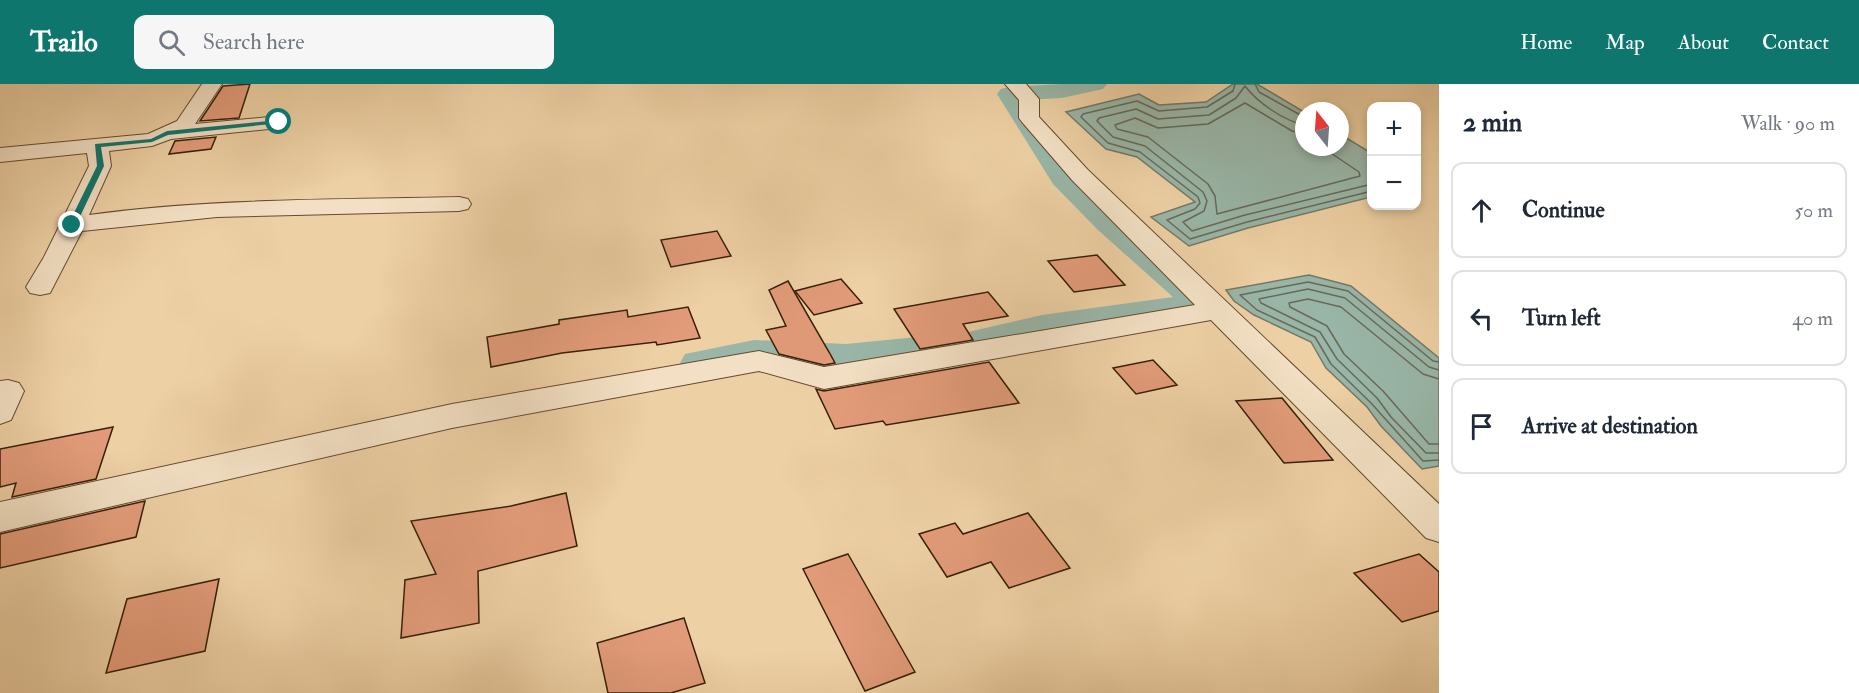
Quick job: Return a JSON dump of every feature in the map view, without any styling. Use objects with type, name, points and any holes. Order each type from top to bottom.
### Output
[{"type":"street","points":[[0,155],[152,140],[184,125],[212,84]]},
{"type":"street","points":[[1020,89],[1029,99],[1029,118],[1080,175],[1217,310],[1431,510]]},
{"type":"street","points":[[167,133],[279,122]]},
{"type":"street","points":[[40,287],[57,257],[100,166],[97,146]]},
{"type":"street","points":[[72,225],[126,216],[314,205],[360,207],[459,204]]},
{"type":"street","points":[[0,517],[453,416],[759,361],[824,378],[1217,310]]},
{"type":"street","points":[[0,392],[8,391],[0,412]]},
{"type":"water","points":[[1233,84],[1257,84],[1295,107],[1295,156],[1349,156],[1349,140],[1367,151],[1367,198],[1248,228],[1189,246],[1151,217],[1195,202],[1137,157],[1106,149],[1066,112],[1139,94],[1159,105],[1206,102]]},
{"type":"water","points":[[1309,275],[1351,286],[1439,358],[1439,466],[1422,469],[1381,426],[1367,407],[1326,368],[1311,342],[1254,315],[1234,301],[1226,290]]},
{"type":"building","points":[[250,84],[239,118],[200,121],[223,86]]},
{"type":"building","points":[[216,137],[211,149],[169,154],[175,141]]},
{"type":"building","points":[[717,231],[731,256],[671,267],[661,240]]},
{"type":"building","points":[[1097,255],[1125,285],[1074,292],[1048,261]]},
{"type":"building","points":[[841,279],[862,303],[814,315],[795,291]]},
{"type":"building","points":[[788,281],[835,363],[824,365],[779,354],[766,330],[786,326],[769,290]]},
{"type":"building","points":[[988,292],[1008,316],[963,324],[973,340],[920,349],[894,309]]},
{"type":"building","points":[[688,307],[700,338],[657,345],[656,342],[562,353],[491,367],[487,337],[559,324],[559,320],[627,310],[628,317]]},
{"type":"building","points":[[1153,360],[1177,385],[1136,394],[1113,368]]},
{"type":"building","points":[[989,362],[1019,403],[886,425],[883,421],[835,429],[816,389],[824,391]]},
{"type":"building","points":[[1282,398],[1333,460],[1284,463],[1236,401]]},
{"type":"building","points":[[113,427],[96,479],[12,497],[16,483],[0,487],[0,449]]},
{"type":"building","points":[[566,493],[577,546],[478,571],[479,623],[401,638],[405,580],[436,574],[411,521],[511,506]]},
{"type":"building","points":[[145,501],[136,537],[0,568],[0,534]]},
{"type":"building","points":[[1028,513],[1070,568],[1009,588],[991,562],[947,577],[919,534],[955,523],[963,534]]},
{"type":"building","points":[[848,554],[915,672],[865,691],[803,569]]},
{"type":"building","points":[[1419,554],[1439,572],[1439,611],[1402,622],[1354,573]]},
{"type":"building","points":[[219,579],[205,651],[106,673],[127,599]]},
{"type":"building","points":[[684,618],[705,683],[671,693],[608,693],[597,643]]},
{"type":"waterway","points":[[698,363],[754,352],[846,356],[968,344],[1042,326],[1201,304],[1108,224],[1063,178],[1009,94],[1062,91],[1095,84]]},
{"type":"route","points":[[72,225],[100,166],[97,146],[152,140],[167,133],[279,122]]}]
